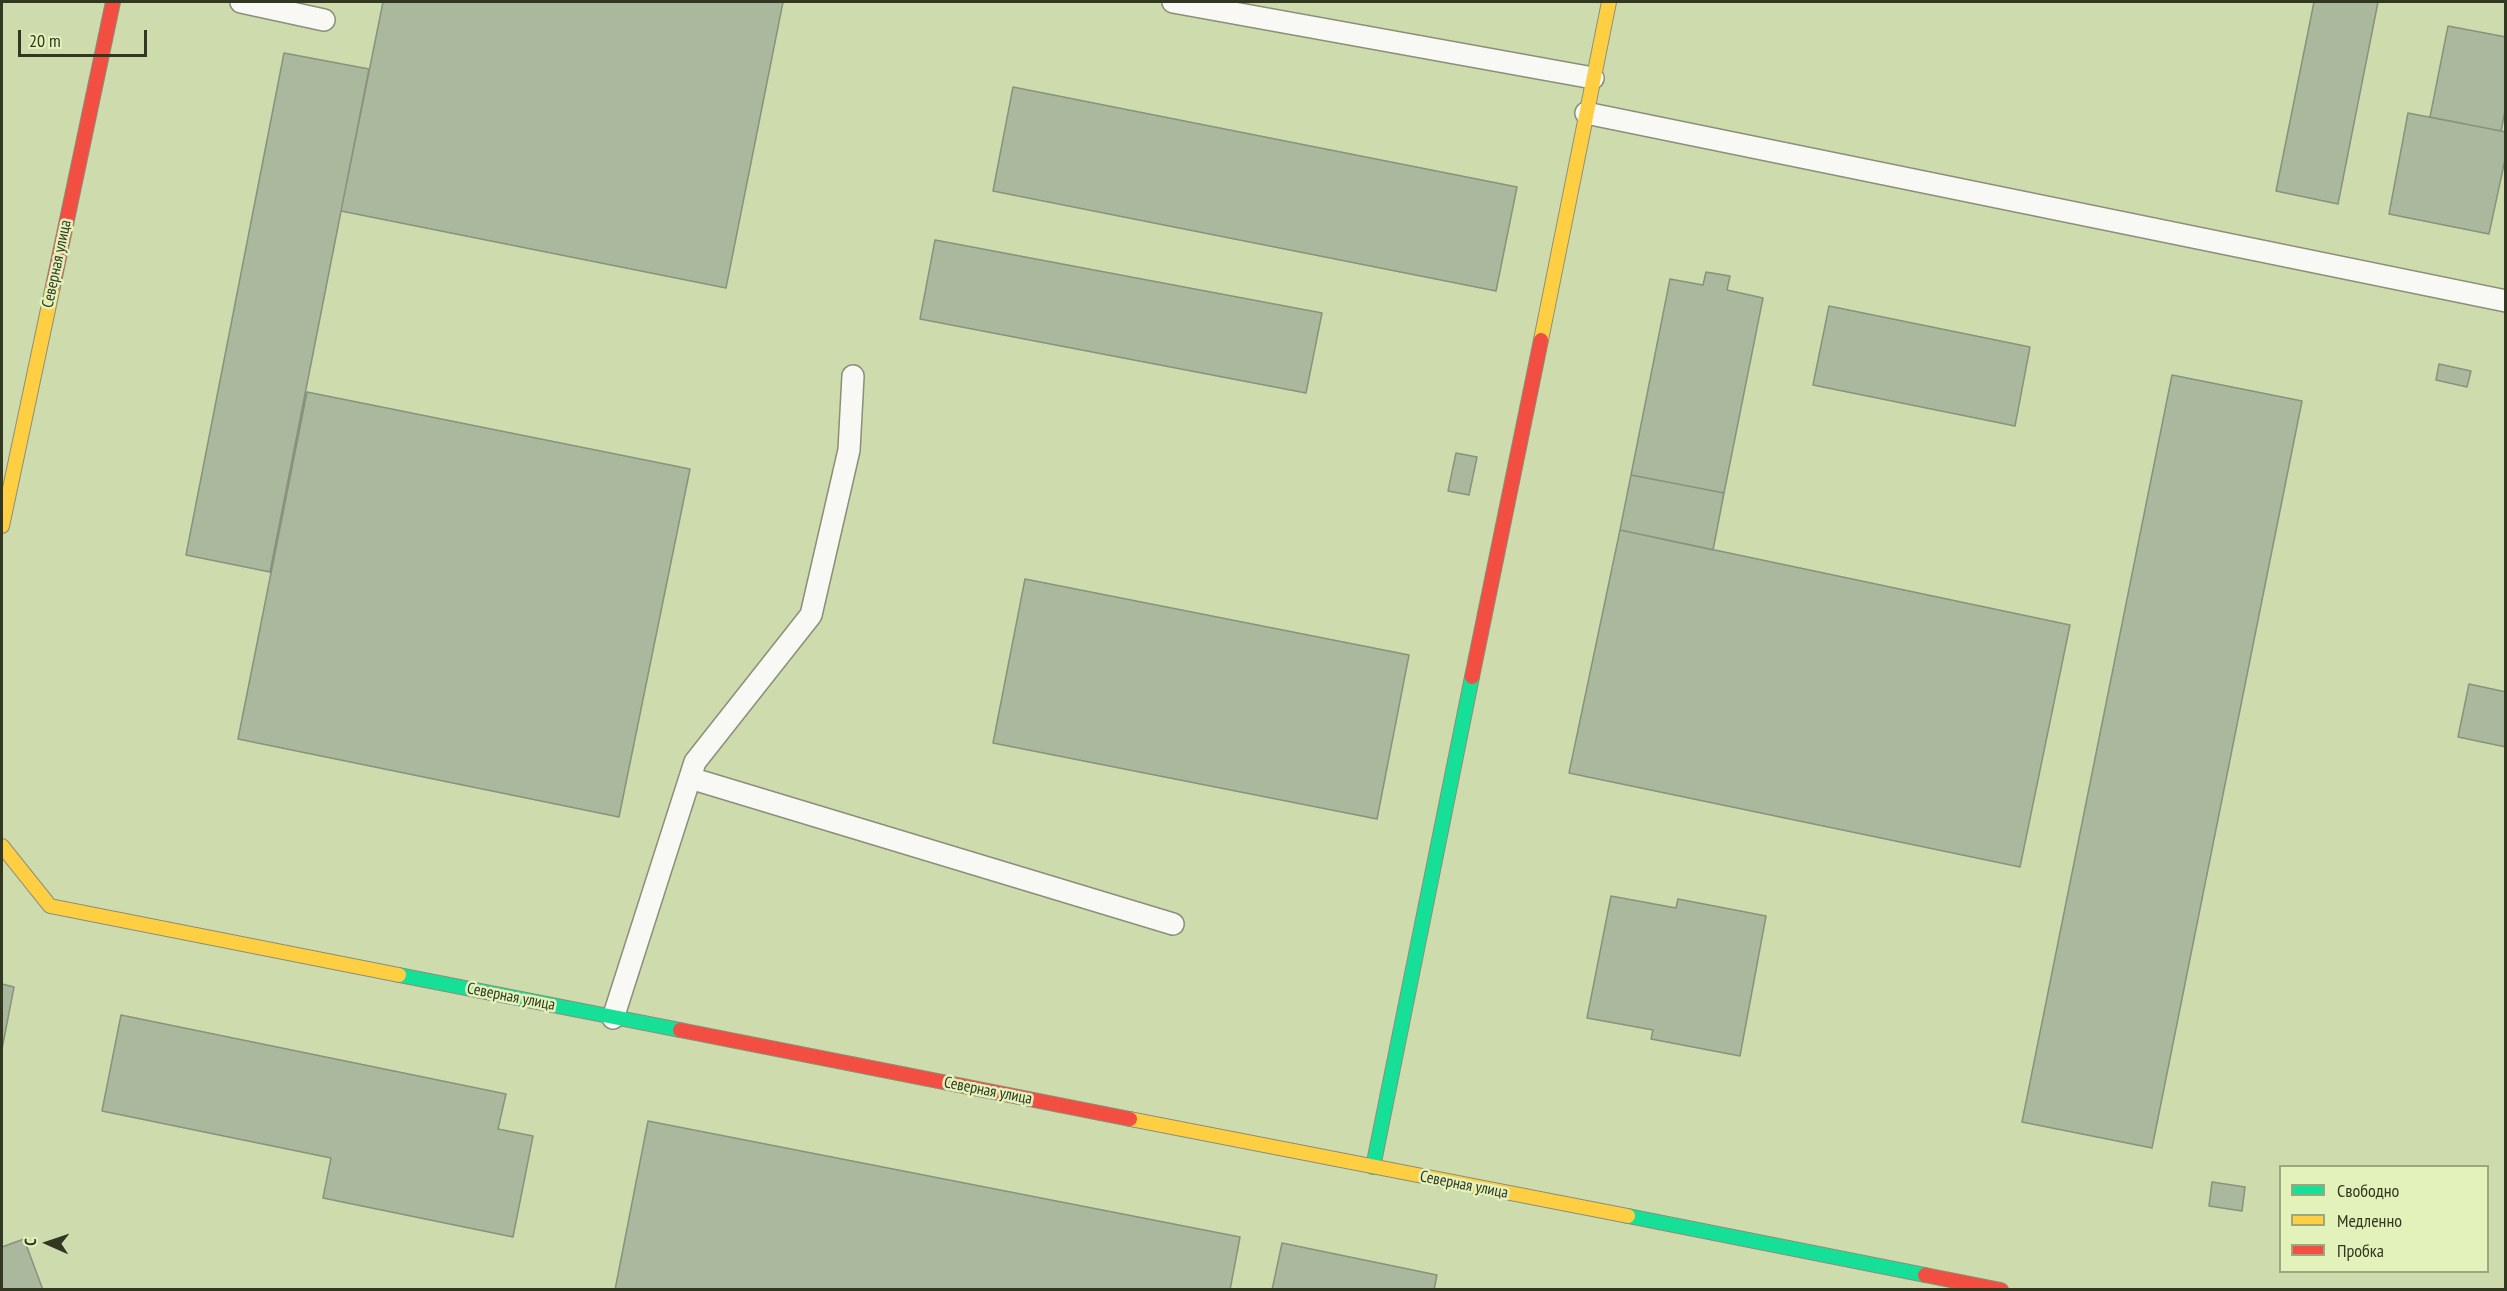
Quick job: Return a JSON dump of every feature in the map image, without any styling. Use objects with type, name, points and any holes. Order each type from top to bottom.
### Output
[{"type":"street","name":"Северная улица","points":[[2,526],[113,2]]},
{"type":"street","points":[[1373,1167],[1609,2]]},
{"type":"street","name":"Северная улица","points":[[2,846],[50,906],[2001,1290]]},
{"type":"lane","points":[[241,2],[324,20]]},
{"type":"lane","points":[[1173,2],[1593,78]]},
{"type":"lane","points":[[1586,113],[2505,301]]},
{"type":"lane","points":[[612,1018],[695,762],[812,615],[849,450],[853,375]]},
{"type":"lane","points":[[690,778],[1173,924]]},
{"type":"shaded area","points":[[2,2],[2505,2],[2505,1289],[2,1290]]},
{"type":"building","points":[[383,2],[783,2],[726,288],[341,211]]},
{"type":"building","points":[[2314,2],[2378,2],[2338,204],[2276,191]]},
{"type":"building","points":[[2448,26],[2506,37],[2506,106],[2501,131],[2430,117]]},
{"type":"building","points":[[284,53],[369,69],[270,572],[186,555]]},
{"type":"building","points":[[1013,87],[1517,187],[1496,291],[993,191]]},
{"type":"building","points":[[2408,113],[2506,132],[2506,155],[2489,234],[2389,214]]},
{"type":"building","points":[[935,240],[1322,313],[1306,393],[920,319]]},
{"type":"building","points":[[1706,272],[1730,276],[1727,290],[1763,298],[1724,493],[1631,475],[1670,279],[1703,285]]},
{"type":"building","points":[[1829,306],[2030,347],[2015,426],[1813,385]]},
{"type":"building","points":[[2439,364],[2471,371],[2467,387],[2436,380]]},
{"type":"building","points":[[2172,375],[2302,401],[2152,1148],[2022,1122]]},
{"type":"building","points":[[307,392],[690,469],[619,817],[238,739]]},
{"type":"building","points":[[1456,453],[1477,457],[1469,495],[1448,491]]},
{"type":"building","points":[[1631,475],[1724,493],[1713,550],[1620,530]]},
{"type":"building","points":[[1620,530],[2070,625],[2020,867],[1569,773]]},
{"type":"building","points":[[1025,579],[1409,655],[1377,819],[993,743]]},
{"type":"building","points":[[2469,684],[2506,692],[2506,747],[2458,737]]},
{"type":"building","points":[[1611,896],[1676,908],[1678,899],[1766,916],[1740,1056],[1651,1039],[1653,1030],[1587,1018]]},
{"type":"building","points":[[2,984],[14,987],[2,1049]]},
{"type":"building","points":[[121,1015],[506,1094],[498,1129],[533,1136],[513,1237],[323,1198],[331,1158],[102,1111]]},
{"type":"building","points":[[648,1121],[1240,1237],[1230,1290],[615,1290]]},
{"type":"building","points":[[2212,1182],[2245,1187],[2242,1211],[2209,1206]]},
{"type":"building","points":[[24,1239],[43,1290],[2,1290],[2,1247]]},
{"type":"building","points":[[1282,1243],[1437,1275],[1434,1290],[1272,1290]]},
{"type":"traffic: fast","points":[[1373,1167],[1472,677]]},
{"type":"traffic: fast","points":[[399,975],[680,1030]]},
{"type":"traffic: fast","points":[[1628,1216],[1925,1275]]},
{"type":"traffic: slow","points":[[1541,340],[1609,2]]},
{"type":"traffic: slow","points":[[2,526],[53,286]]},
{"type":"traffic: slow","points":[[2,846],[50,906],[399,975]]},
{"type":"traffic: slow","points":[[1130,1119],[1628,1216]]},
{"type":"traffic: jam","points":[[53,286],[113,2]]},
{"type":"traffic: jam","points":[[1472,677],[1541,340]]},
{"type":"traffic: jam","points":[[680,1030],[1130,1119]]},
{"type":"traffic: jam","points":[[1925,1275],[2001,1290]]}]
